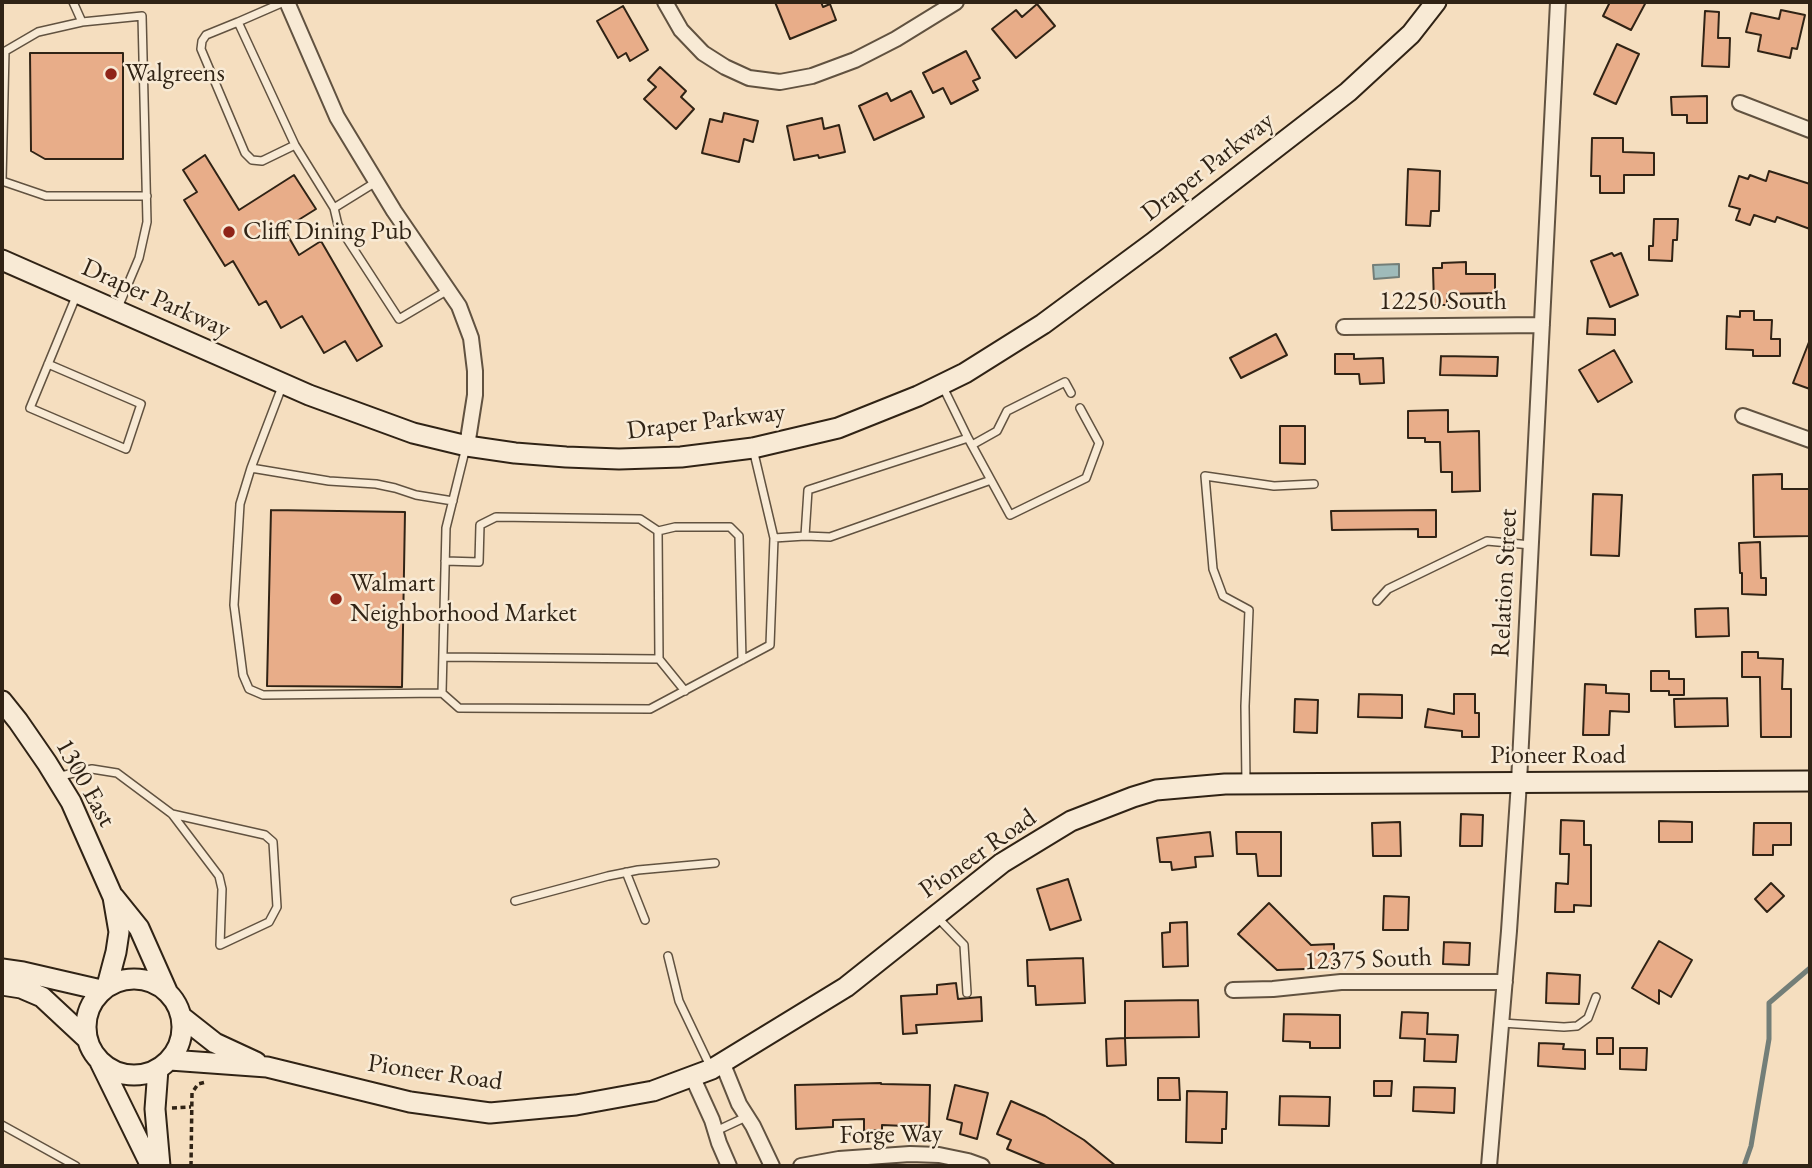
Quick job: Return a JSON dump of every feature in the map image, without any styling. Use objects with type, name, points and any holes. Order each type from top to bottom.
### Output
[{"type":"main road","name":"Draper Parkway","points":[[2,260],[321,400],[413,433],[467,446],[566,457],[681,457],[753,448],[838,428],[918,396],[965,373],[1044,324],[1337,100],[1411,34],[1436,2]]},
{"type":"main road","name":"1300 East","points":[[2,701],[19,721],[71,802],[113,897],[119,932],[116,952],[104,988]]},
{"type":"main road","name":"Pioneer Road","points":[[182,1017],[215,1043],[267,1067],[410,1102],[490,1113],[576,1105],[653,1090],[717,1065],[846,987],[1002,863],[1071,821],[1156,790],[1224,784],[1810,781]]},
{"type":"main road","name":"1300 East","points":[[113,897],[139,928],[167,991]]},
{"type":"main road","points":[[2,969],[104,988]]},
{"type":"main road","points":[[151,1166],[86,1038],[85,1020],[91,1004],[104,988],[127,978],[149,981],[167,991],[177,1003],[182,1017],[183,1032],[179,1045],[164,1065],[155,1109],[160,1166]]},
{"type":"main road","points":[[2,985],[21,988],[42,997],[86,1038]]},
{"type":"main road","points":[[99,1061],[117,1073],[138,1075],[164,1065]]},
{"type":"main road","name":"Pioneer Road","points":[[164,1065],[267,1067]]},
{"type":"street","points":[[285,2],[337,117],[394,211],[459,306],[471,338],[475,371],[475,395],[467,446]]},
{"type":"street","points":[[665,2],[681,30],[703,53],[749,78],[780,82],[812,76],[855,60],[896,39],[956,2]]},
{"type":"street","name":"Relation Street","points":[[1489,1166],[1519,782],[1558,2]]},
{"type":"street","points":[[1740,103],[1810,130]]},
{"type":"street","name":"12250 South","points":[[1344,327],[1542,325]]},
{"type":"street","points":[[1743,416],[1810,440]]},
{"type":"street","name":"12375 South","points":[[1233,990],[1341,982],[1505,982]]},
{"type":"street","points":[[717,1065],[772,1166]]},
{"type":"street","points":[[692,1076],[729,1166]]},
{"type":"street","name":"Forge Way","points":[[801,1166],[839,1158],[910,1154],[939,1155],[982,1166]]},
{"type":"lane","points":[[73,2],[82,22]]},
{"type":"lane","points":[[285,2],[206,35],[201,48],[245,153],[252,160],[262,161],[295,145]]},
{"type":"lane","points":[[117,310],[139,258],[147,222],[142,16],[82,22],[38,32],[3,52],[2,181],[46,196],[146,196]]},
{"type":"lane","points":[[238,22],[295,145],[334,208],[338,225],[399,319],[447,289]]},
{"type":"lane","points":[[334,208],[376,182]]},
{"type":"lane","points":[[48,364],[141,404],[126,449],[30,408],[77,293]]},
{"type":"lane","points":[[805,536],[808,490],[997,431],[1007,411],[1065,382],[1071,393]]},
{"type":"lane","points":[[283,384],[240,505],[234,605],[243,675],[249,689],[263,695],[442,693],[459,708],[650,709],[769,645],[774,538],[753,448]]},
{"type":"lane","points":[[942,384],[1010,515],[1086,478],[1099,443],[1080,408]]},
{"type":"lane","points":[[442,693],[446,528],[467,446]]},
{"type":"lane","points":[[251,468],[329,481],[376,484],[453,501]]},
{"type":"lane","points":[[1246,784],[1245,706],[1249,610],[1223,596],[1213,569],[1205,476],[1274,486],[1314,484]]},
{"type":"lane","points":[[774,538],[830,537],[991,480]]},
{"type":"lane","points":[[445,561],[478,562],[481,525],[496,517],[640,519],[658,531],[675,527],[730,527],[739,537],[742,660]]},
{"type":"lane","points":[[658,531],[659,659],[685,691]]},
{"type":"lane","points":[[1377,601],[1388,589],[1487,541],[1531,545]]},
{"type":"lane","points":[[443,657],[659,659]]},
{"type":"lane","points":[[56,777],[92,769],[117,773],[172,814],[219,876],[222,889],[220,945],[269,922],[277,907],[273,842],[265,835],[172,814]]},
{"type":"lane","points":[[515,901],[626,872],[715,863]]},
{"type":"lane","points":[[626,872],[645,920]]},
{"type":"lane","points":[[935,916],[964,945],[967,993]]},
{"type":"lane","points":[[668,956],[679,1001],[717,1065]]},
{"type":"lane","points":[[1501,1023],[1577,1026],[1588,1018],[1596,997]]},
{"type":"lane","points":[[715,1131],[747,1116]]},
{"type":"lane","points":[[2,1125],[76,1166]]},
{"type":"path","points":[[191,1166],[192,1093],[198,1084],[206,1082]]},
{"type":"path","points":[[171,1108],[191,1107]]},
{"type":"water","points":[[1399,264],[1399,277],[1374,279],[1373,265]]},
{"type":"building","points":[[775,2],[821,2],[823,7],[830,4],[836,20],[790,39]]},
{"type":"building","points":[[1610,2],[1646,2],[1631,30],[1603,16]]},
{"type":"building","points":[[1037,4],[1055,26],[1016,58],[992,29],[1016,10],[1022,17]]},
{"type":"building","points":[[623,6],[648,50],[630,61],[626,53],[618,58],[597,21]]},
{"type":"building","points":[[1781,10],[1805,15],[1797,49],[1792,48],[1790,58],[1758,51],[1761,35],[1746,32],[1751,13],[1779,19]]},
{"type":"building","points":[[1705,11],[1719,12],[1718,38],[1730,38],[1729,67],[1702,66]]},
{"type":"building","points":[[1617,44],[1639,54],[1616,104],[1594,94]]},
{"type":"building","points":[[966,51],[980,78],[973,81],[978,90],[951,104],[943,88],[933,93],[923,73]]},
{"type":"building","name":"Walgreens","points":[[30,53],[123,53],[123,159],[45,159],[31,151]]},
{"type":"building","points":[[660,67],[686,91],[681,97],[694,109],[676,129],[644,99],[656,87],[648,80]]},
{"type":"building","points":[[911,91],[924,117],[874,140],[859,106],[887,93],[891,101]]},
{"type":"building","points":[[1707,96],[1707,123],[1687,123],[1687,115],[1672,115],[1671,97]]},
{"type":"building","points":[[724,113],[758,121],[753,142],[744,139],[739,162],[702,153],[710,119],[722,122]]},
{"type":"building","points":[[822,118],[824,129],[839,125],[845,152],[794,160],[787,126]]},
{"type":"building","points":[[1592,138],[1623,138],[1623,152],[1654,153],[1654,175],[1624,175],[1624,193],[1600,193],[1600,176],[1591,176]]},
{"type":"building","points":[[205,155],[239,210],[294,175],[316,209],[284,229],[299,255],[321,241],[382,346],[357,361],[345,341],[324,353],[302,316],[281,328],[266,301],[259,305],[233,261],[225,266],[184,200],[197,192],[183,170]]},
{"type":"building","points":[[1408,169],[1440,171],[1439,211],[1431,211],[1430,226],[1406,225]]},
{"type":"building","points":[[1769,171],[1810,184],[1810,229],[1777,217],[1775,222],[1754,215],[1750,225],[1736,220],[1740,209],[1729,206],[1739,176],[1748,179],[1750,175],[1766,181]]},
{"type":"building","points":[[1654,219],[1678,219],[1672,261],[1649,260],[1649,246],[1653,246]]},
{"type":"building","points":[[1612,253],[1614,256],[1621,253],[1638,295],[1610,307],[1591,261]]},
{"type":"building","points":[[1466,262],[1466,274],[1495,274],[1495,293],[1447,294],[1447,305],[1434,305],[1433,268],[1442,268],[1442,263]]},
{"type":"building","points":[[1740,311],[1754,311],[1754,320],[1772,320],[1771,339],[1780,339],[1780,356],[1753,356],[1753,350],[1726,349],[1727,316],[1740,317]]},
{"type":"building","points":[[1588,318],[1615,319],[1615,335],[1587,334]]},
{"type":"building","points":[[1276,334],[1287,355],[1241,378],[1230,358]]},
{"type":"building","points":[[1810,342],[1810,389],[1793,383]]},
{"type":"building","points":[[1614,350],[1632,382],[1598,402],[1579,370]]},
{"type":"building","points":[[1335,354],[1354,354],[1354,359],[1383,358],[1384,383],[1360,384],[1359,374],[1335,374]]},
{"type":"building","points":[[1441,356],[1498,357],[1497,376],[1440,375]]},
{"type":"building","points":[[1448,410],[1448,432],[1479,431],[1480,491],[1452,492],[1452,472],[1441,472],[1440,442],[1425,442],[1425,438],[1408,438],[1408,411]]},
{"type":"building","points":[[1280,426],[1305,426],[1305,464],[1280,463]]},
{"type":"building","points":[[1782,474],[1782,489],[1809,489],[1810,536],[1754,537],[1753,475]]},
{"type":"building","points":[[1593,494],[1622,495],[1619,556],[1591,555]]},
{"type":"building","name":"Walmart Neighborhood Market","points":[[271,510],[405,512],[402,687],[267,686]]},
{"type":"building","points":[[1436,510],[1436,537],[1418,537],[1418,529],[1332,530],[1331,511]]},
{"type":"building","points":[[1760,542],[1761,578],[1766,578],[1766,595],[1742,594],[1739,543]]},
{"type":"building","points":[[1728,608],[1729,636],[1696,637],[1695,609]]},
{"type":"building","points":[[1742,652],[1758,652],[1758,658],[1783,659],[1782,689],[1791,689],[1791,737],[1761,737],[1760,677],[1742,677]]},
{"type":"building","points":[[1651,671],[1669,671],[1669,679],[1684,679],[1684,695],[1669,695],[1669,691],[1651,691]]},
{"type":"building","points":[[1585,684],[1606,685],[1606,693],[1629,694],[1629,712],[1610,711],[1609,735],[1583,735]]},
{"type":"building","points":[[1359,694],[1402,695],[1402,718],[1358,717]]},
{"type":"building","points":[[1454,694],[1475,694],[1475,713],[1479,713],[1479,737],[1462,737],[1462,731],[1425,727],[1428,709],[1454,714]]},
{"type":"building","points":[[1727,698],[1728,726],[1675,727],[1674,699]]},
{"type":"building","points":[[1295,699],[1318,700],[1317,733],[1294,732]]},
{"type":"building","points":[[1461,814],[1483,815],[1482,846],[1460,846]]},
{"type":"building","points":[[1561,820],[1584,821],[1584,845],[1591,845],[1591,906],[1574,905],[1574,912],[1555,912],[1556,883],[1568,884],[1569,854],[1560,854]]},
{"type":"building","points":[[1659,821],[1692,822],[1692,842],[1659,842]]},
{"type":"building","points":[[1400,822],[1401,856],[1373,856],[1372,823]]},
{"type":"building","points":[[1754,823],[1791,823],[1791,845],[1773,845],[1773,855],[1753,855]]},
{"type":"building","points":[[1210,832],[1213,856],[1195,857],[1196,867],[1172,870],[1171,862],[1160,862],[1157,838]]},
{"type":"building","points":[[1236,832],[1281,832],[1281,876],[1258,876],[1256,854],[1237,854]]},
{"type":"building","points":[[1068,879],[1081,920],[1050,930],[1037,889]]},
{"type":"building","points":[[1771,883],[1784,896],[1767,912],[1755,899]]},
{"type":"building","points":[[1384,896],[1409,897],[1408,930],[1383,930]]},
{"type":"building","points":[[1269,903],[1311,945],[1334,944],[1334,968],[1277,970],[1238,934]]},
{"type":"building","points":[[1187,922],[1188,966],[1163,967],[1162,933],[1170,932],[1170,923]]},
{"type":"building","points":[[1659,941],[1692,960],[1671,997],[1659,990],[1659,1004],[1632,988]]},
{"type":"building","points":[[1444,942],[1470,943],[1469,965],[1443,964]]},
{"type":"building","points":[[1083,958],[1085,1003],[1036,1005],[1035,986],[1028,986],[1027,960]]},
{"type":"building","points":[[1547,973],[1580,975],[1579,1004],[1546,1003]]},
{"type":"building","points":[[956,983],[958,999],[981,997],[982,1021],[916,1025],[917,1033],[903,1034],[901,996],[937,994],[937,985]]},
{"type":"building","points":[[1198,1000],[1199,1037],[1125,1038],[1125,1001]]},
{"type":"building","points":[[1402,1012],[1428,1013],[1427,1034],[1458,1035],[1456,1062],[1424,1061],[1425,1039],[1400,1038]]},
{"type":"building","points":[[1284,1014],[1340,1015],[1340,1048],[1310,1048],[1310,1042],[1283,1041]]},
{"type":"building","points":[[1125,1038],[1126,1065],[1107,1066],[1106,1039]]},
{"type":"building","points":[[1597,1038],[1613,1038],[1613,1054],[1597,1054]]},
{"type":"building","points":[[1539,1043],[1564,1044],[1563,1049],[1585,1050],[1585,1069],[1538,1066]]},
{"type":"building","points":[[1620,1048],[1647,1048],[1646,1070],[1620,1069]]},
{"type":"building","points":[[1158,1078],[1179,1078],[1180,1100],[1158,1100]]},
{"type":"building","points":[[1374,1081],[1392,1081],[1391,1096],[1374,1096]]},
{"type":"building","points":[[795,1085],[930,1085],[929,1127],[882,1125],[882,1130],[864,1131],[864,1119],[833,1120],[833,1127],[796,1129]]},
{"type":"building","points":[[955,1085],[988,1093],[977,1139],[960,1134],[962,1123],[947,1119]]},
{"type":"building","points":[[1414,1087],[1455,1088],[1454,1113],[1413,1111]]},
{"type":"building","points":[[1187,1091],[1227,1092],[1226,1129],[1222,1129],[1222,1143],[1186,1142]]},
{"type":"building","points":[[1280,1096],[1330,1097],[1329,1126],[1279,1125]]},
{"type":"building","points":[[1011,1101],[1045,1116],[1084,1140],[1116,1166],[1048,1166],[1007,1149],[1011,1140],[997,1134]]},
{"type":"waterway","points":[[1744,1166],[1751,1146],[1769,1039],[1769,1003],[1810,968]]},
{"type":"place","name":"Walgreens","points":[[111,74]]},
{"type":"place","name":"Cliff Dining Pub","points":[[229,232]]},
{"type":"place","name":"Walmart Neighborhood Market","points":[[336,599]]}]
